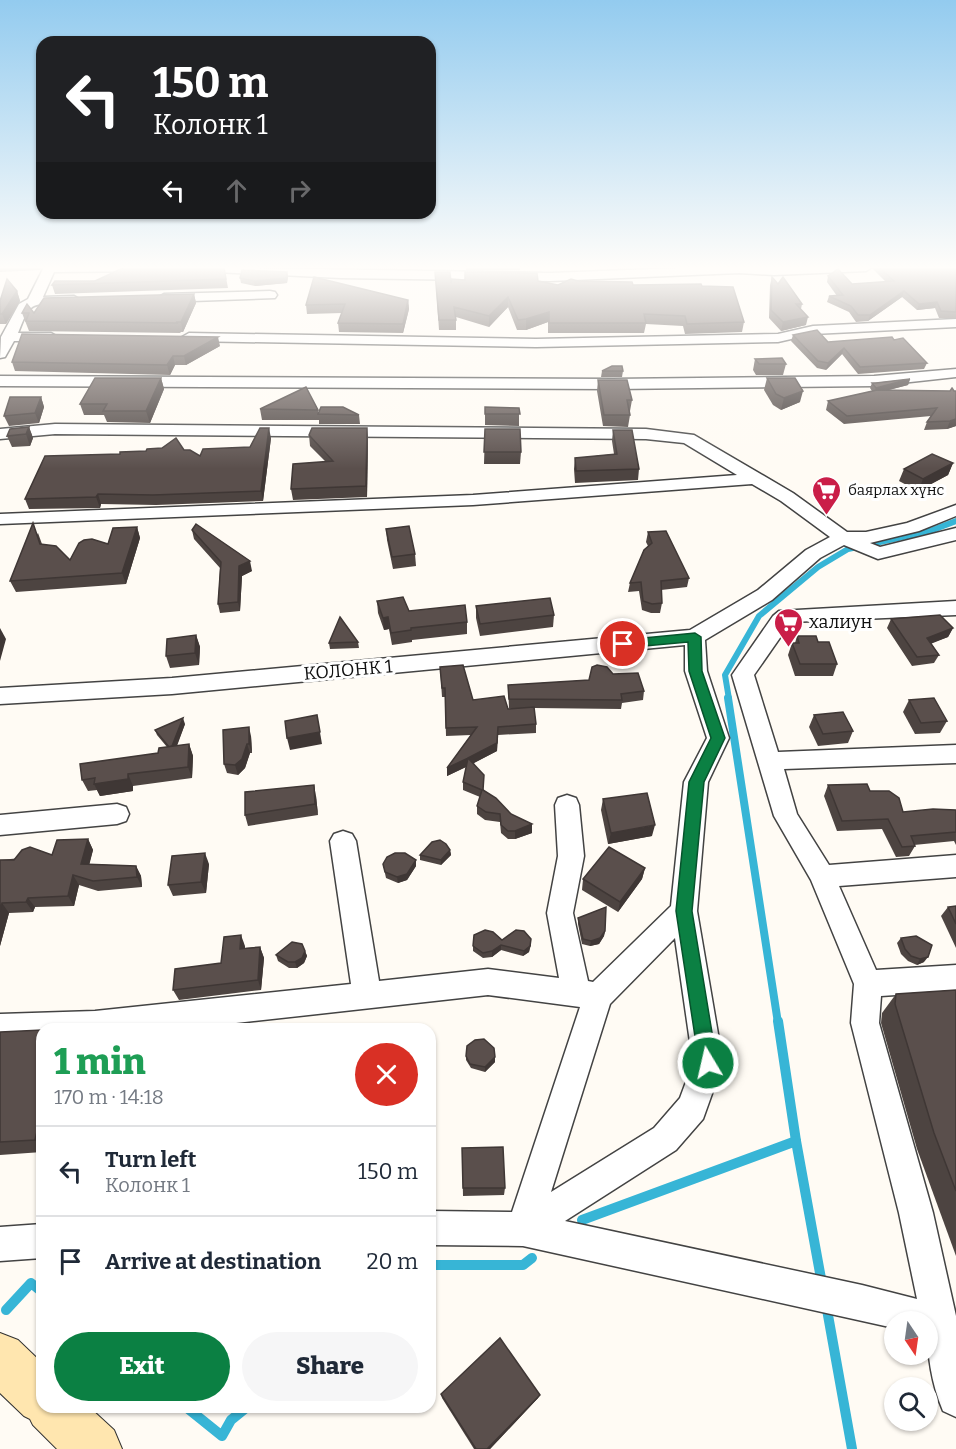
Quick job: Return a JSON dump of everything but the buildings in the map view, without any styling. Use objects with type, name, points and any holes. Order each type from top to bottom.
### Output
[{"type":"main road","points":[[0,1358],[36,1397]]},
{"type":"main road","points":[[51,1413],[63,1426]]},
{"type":"street","points":[[0,354],[10,335]]},
{"type":"street","points":[[174,337],[547,343],[778,338],[793,335]]},
{"type":"street","points":[[8,338],[68,337]]},
{"type":"street","points":[[0,381],[459,385],[646,384],[874,381],[956,374]]},
{"type":"street","points":[[0,434],[55,429],[115,429],[646,434],[688,438],[757,478],[856,543],[878,553],[956,534]]},
{"type":"street","points":[[0,519],[355,508],[630,491],[757,478]]},
{"type":"street","points":[[523,1229],[665,1139],[692,1108],[708,1063],[684,911],[696,782],[718,738],[696,671],[695,637],[765,595],[813,554],[856,543],[866,537],[913,527],[956,510]]},
{"type":"street","points":[[956,608],[786,616],[780,621],[743,675],[786,816],[822,876],[868,984],[865,1023],[916,1213],[956,1398]]},
{"type":"street","name":"КОЛОНК 1","points":[[0,696],[172,686],[695,637]]},
{"type":"street","points":[[770,761],[956,754]]},
{"type":"street","points":[[523,1229],[587,994],[560,913],[572,856],[567,805]]},
{"type":"street","points":[[0,825],[117,814]]},
{"type":"street","points":[[343,841],[367,997]]},
{"type":"street","points":[[822,876],[956,866]]},
{"type":"street","points":[[114,1023],[488,982],[587,994],[684,911]]},
{"type":"street","points":[[868,984],[956,978]]},
{"type":"street","points":[[0,1028],[36,1027]]},
{"type":"street","points":[[436,1228],[523,1229],[862,1302],[940,1323]]},
{"type":"street","points":[[0,1244],[36,1241]]},
{"type":"waterway","points":[[729,699],[725,675],[759,616],[818,567],[848,549],[930,531],[956,521]]},
{"type":"waterway","points":[[728,698],[778,1023]]},
{"type":"waterway","points":[[778,1021],[796,1141]]},
{"type":"waterway","points":[[582,1220],[796,1141]]},
{"type":"waterway","points":[[796,1141],[822,1284]]},
{"type":"waterway","points":[[436,1265],[523,1265],[532,1258]]},
{"type":"waterway","points":[[6,1310],[31,1283],[36,1287]]},
{"type":"waterway","points":[[826,1304],[852,1449]]},
{"type":"waterway","points":[[193,1413],[222,1436],[231,1420],[240,1413]]},
{"type":"place","name":"баярлах хүнс","points":[[827,516]]},
{"type":"place","name":"халиун","points":[[788,648]]},
{"type":"route","points":[[623,644],[695,637],[696,671],[718,738],[696,782],[684,911],[708,1063]]}]
